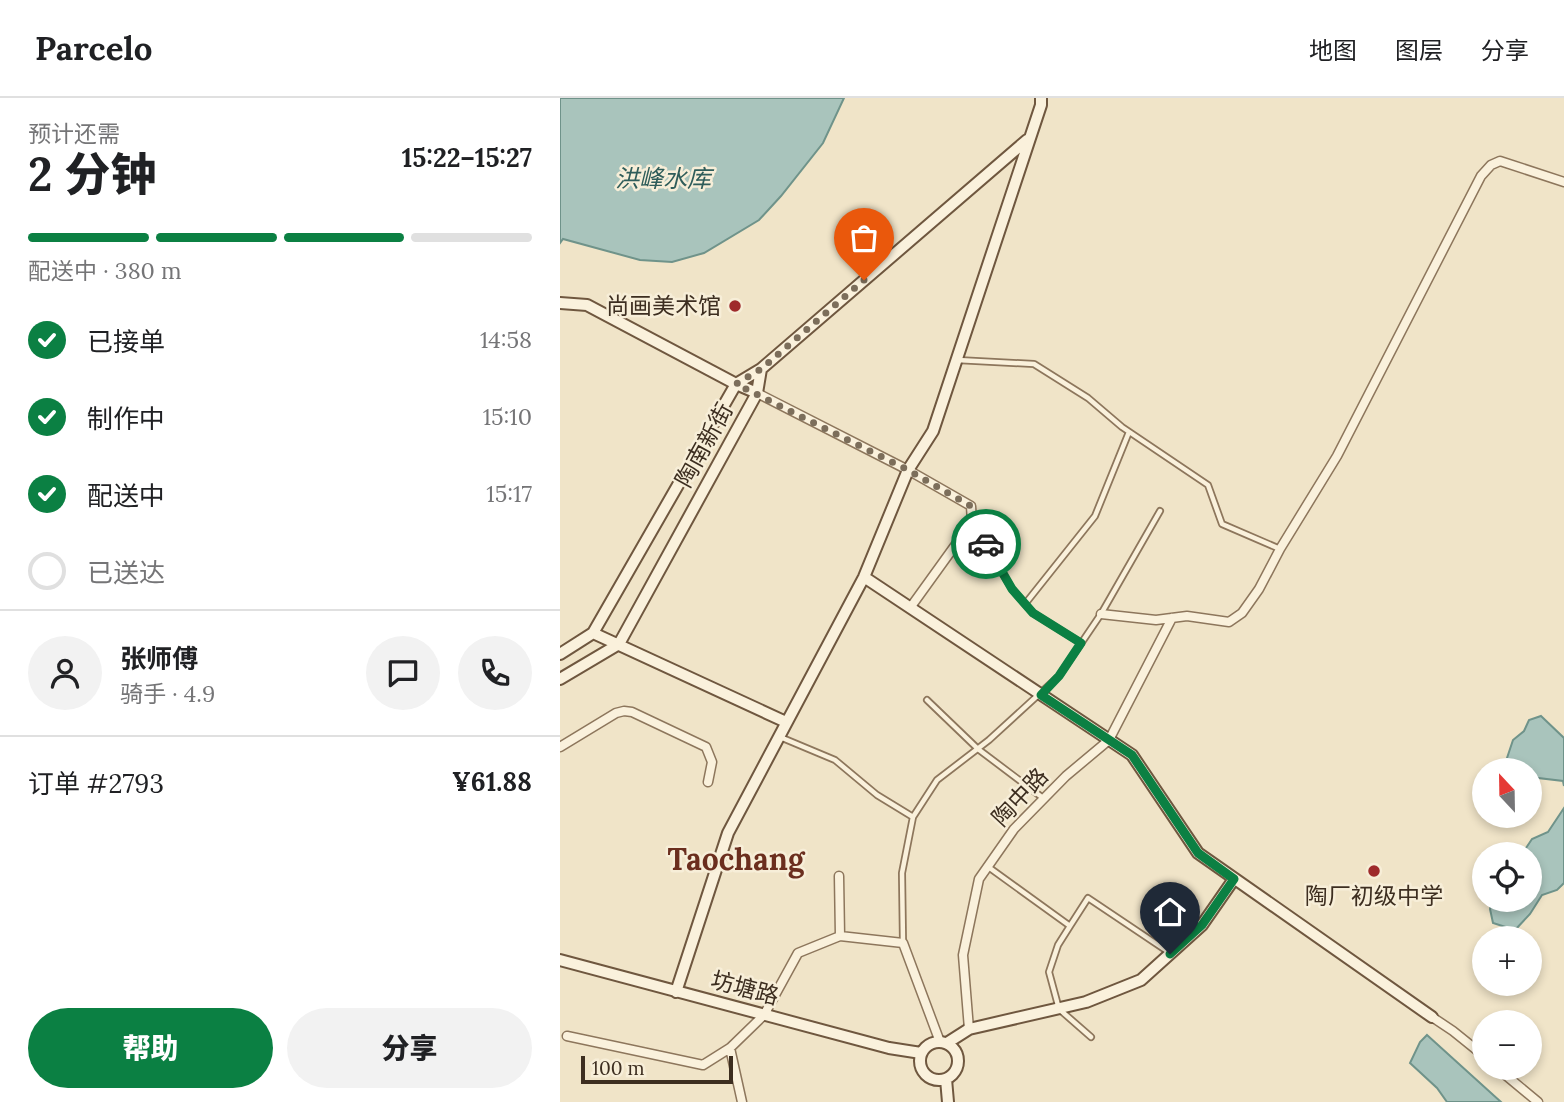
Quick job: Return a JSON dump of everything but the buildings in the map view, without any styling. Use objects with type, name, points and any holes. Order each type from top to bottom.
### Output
[{"type":"street","points":[[676,992],[728,833],[864,577],[908,470],[933,431],[1041,105],[1041,98]]},
{"type":"street","points":[[761,369],[1029,138]]},
{"type":"street","points":[[1101,614],[1156,620],[1187,616],[1229,622],[1242,612],[1259,589],[1280,549],[1337,456],[1480,176],[1491,164],[1500,161],[1564,182]]},
{"type":"street","points":[[560,303],[587,305],[736,384],[908,470],[971,506],[972,522],[910,608]]},
{"type":"street","name":"陶南新街","points":[[593,634],[736,384],[761,369]]},
{"type":"street","name":"陶南新街","points":[[619,644],[757,393],[761,369]]},
{"type":"street","points":[[864,577],[1132,755],[1198,853],[1472,1046]]},
{"type":"street","name":"陶中路","points":[[969,1029],[963,956],[979,879],[1014,829],[1066,776],[1109,740],[1172,618]]},
{"type":"street","points":[[560,653],[593,634],[786,722]]},
{"type":"street","points":[[560,679],[619,644]]},
{"type":"street","points":[[560,747],[616,713],[632,712],[706,747],[712,762],[708,782]]},
{"type":"street","points":[[839,876],[840,936]]},
{"type":"street","points":[[567,1036],[703,1065],[730,1048],[764,1015],[798,953],[840,936],[903,943],[943,1042],[953,1048],[959,1062],[957,1069],[946,1079],[939,1081],[925,1075],[919,1061],[926,1047],[943,1042],[969,1029],[1086,1002],[1141,980],[1202,925],[1234,879]]},
{"type":"street","name":"坊塘路","points":[[560,960],[889,1048],[921,1053]]},
{"type":"street","points":[[730,1048],[742,1102]]},
{"type":"street","points":[[946,1079],[948,1102]]},
{"type":"street","points":[[1511,1080],[1538,1102]]},
{"type":"lane","points":[[957,360],[1034,363],[1088,398],[1129,432],[1208,485],[1222,524],[1280,549]]},
{"type":"lane","points":[[1025,604],[1095,516],[1129,432]]},
{"type":"lane","points":[[903,943],[902,873],[913,817],[937,780],[978,749],[1059,676],[1101,614],[1160,511]]},
{"type":"lane","points":[[972,522],[1012,589],[1033,613],[1081,643]]},
{"type":"lane","points":[[927,700],[978,749],[1044,799]]},
{"type":"lane","points":[[779,737],[835,760],[877,795],[913,817]]},
{"type":"lane","points":[[987,866],[1070,926]]},
{"type":"lane","points":[[1091,1037],[1059,1009],[1049,972],[1058,945],[1088,898],[1170,954]]},
{"type":"water","name":"洪峰水库","points":[[560,98],[844,98],[823,143],[759,220],[704,253],[672,262],[640,260],[563,239],[560,243]]},
{"type":"water","points":[[1541,716],[1564,738],[1564,786],[1563,781],[1542,778],[1542,758],[1507,758],[1513,740],[1524,731],[1529,720]]},
{"type":"water","points":[[1564,808],[1564,883],[1557,890],[1542,895],[1542,842],[1530,842],[1548,832]]},
{"type":"water","points":[[1491,912],[1531,912],[1519,926],[1493,923]]},
{"type":"water","points":[[1427,1035],[1472,1076],[1472,1080],[1477,1080],[1501,1102],[1447,1102],[1437,1088],[1410,1063],[1420,1042]]},
{"type":"way so far","points":[[864,280],[761,369],[736,384],[908,470],[971,506],[972,522],[986,544]]},
{"type":"place","name":"尚画美术馆","points":[[735,306]]},
{"type":"place","name":"陶厂初级中学","points":[[1374,871]]},
{"type":"district","name":"Taochang","points":[[736,860]]},
{"type":"route","points":[[986,544],[1012,589],[1033,613],[1081,643],[1059,676],[1041,695],[1132,755],[1198,853],[1234,879],[1202,925],[1170,954]]}]
